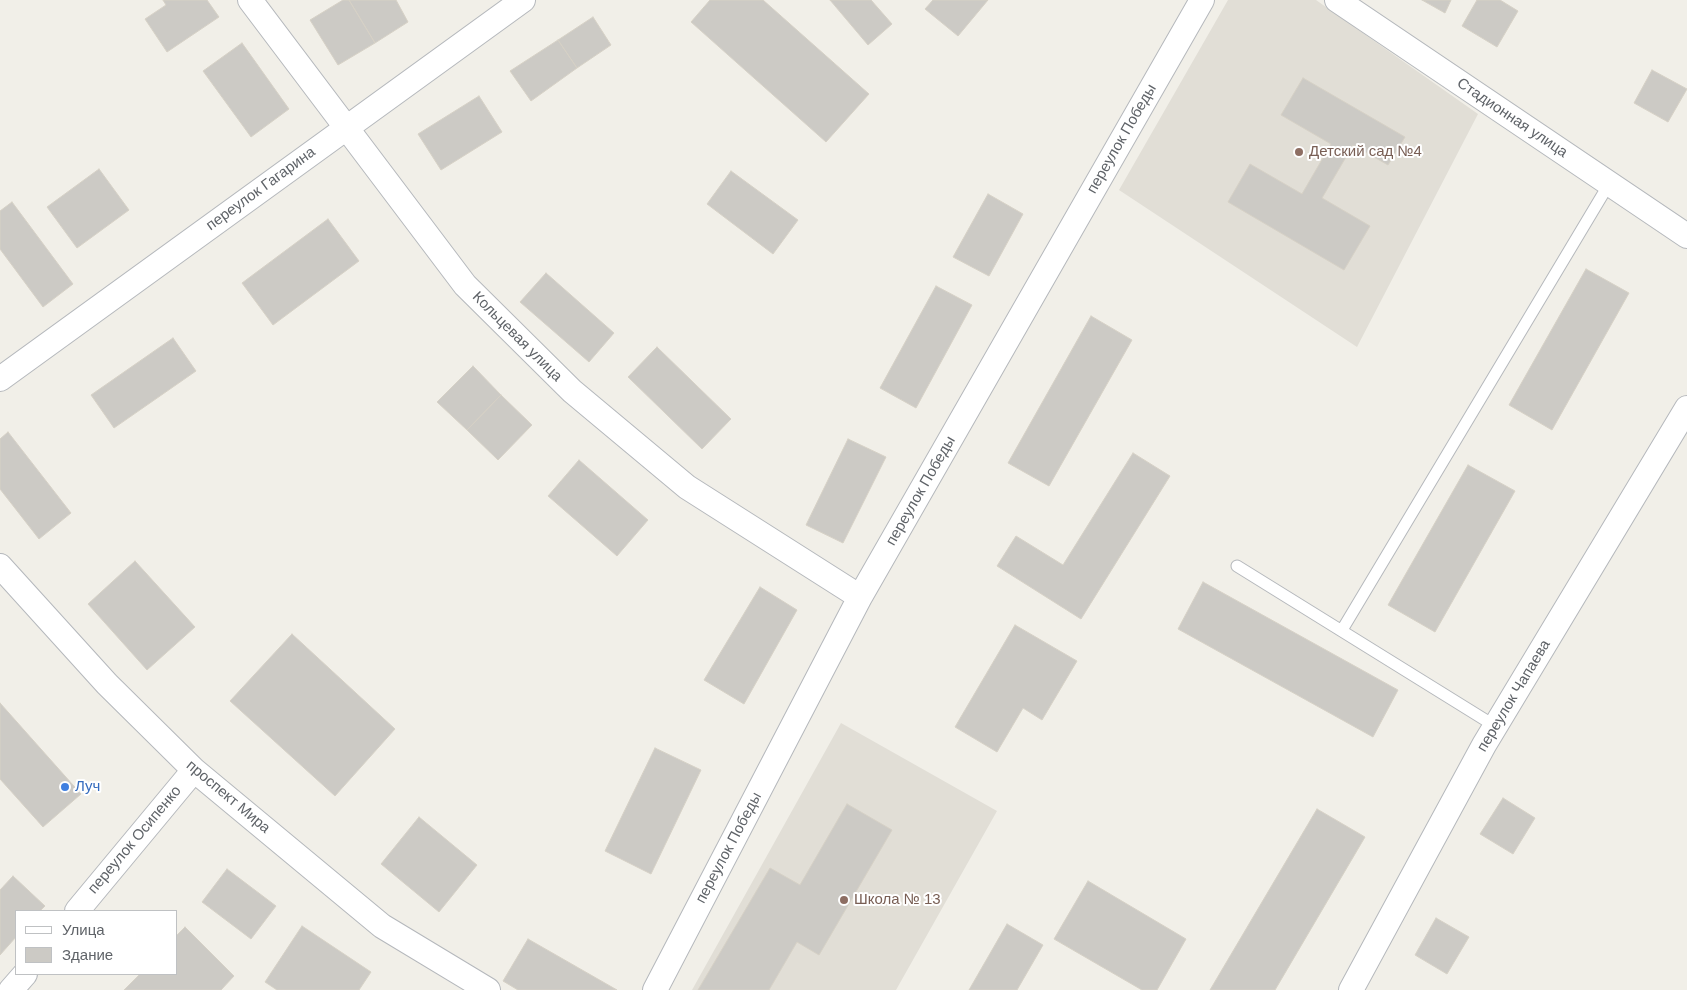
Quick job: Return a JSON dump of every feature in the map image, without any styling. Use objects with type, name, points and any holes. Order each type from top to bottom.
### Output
[{"type":"street","name":"Кольцевая улица","points":[[250,0],[465,285],[572,391],[687,487],[860,597]]},
{"type":"street","name":"переулок Гагарина","points":[[0,379],[523,0]]},
{"type":"street","name":"переулок Победы","points":[[655,990],[860,597],[1202,0]]},
{"type":"street","name":"Стадионная улица","points":[[1337,0],[1687,236]]},
{"type":"street","name":"переулок Чапаева","points":[[1351,990],[1495,726],[1687,408]]},
{"type":"street","name":"проспект Мира","points":[[0,566],[107,684],[194,770],[382,926],[488,990]]},
{"type":"street","name":"переулок Осипенко","points":[[77,910],[194,770]]},
{"type":"street","points":[[12,990],[24,975]]},
{"type":"lane","points":[[1342,630],[1609,184]]},
{"type":"lane","points":[[1236,566],[1495,726]]},
{"type":"shaded area","name":"Детский сад №4","points":[[1228,0],[1316,0],[1478,114],[1357,347],[1119,190]]},
{"type":"shaded area","name":"Школа № 13","points":[[841,723],[997,811],[896,990],[692,990]]},
{"type":"building","points":[[163,0],[207,0],[219,17],[167,52],[145,19],[166,5]]},
{"type":"building","points":[[343,0],[349,0],[375,43],[338,65],[310,20]]},
{"type":"building","points":[[349,0],[396,0],[408,22],[375,43]]},
{"type":"building","points":[[710,0],[763,0],[869,94],[826,142],[691,22]]},
{"type":"building","points":[[830,0],[871,0],[892,24],[868,45]]},
{"type":"building","points":[[933,0],[988,0],[958,36],[925,9]]},
{"type":"building","points":[[1422,0],[1451,0],[1445,13]]},
{"type":"building","points":[[1477,0],[1500,0],[1518,11],[1497,47],[1462,26]]},
{"type":"building","points":[[593,17],[611,45],[577,68],[558,40]]},
{"type":"building","points":[[558,40],[577,68],[531,101],[510,71]]},
{"type":"building","points":[[242,43],[289,109],[251,137],[203,71]]},
{"type":"building","points":[[1652,70],[1687,89],[1668,122],[1634,103]]},
{"type":"building","points":[[1303,78],[1405,137],[1388,165],[1353,145],[1322,198],[1370,226],[1344,270],[1228,202],[1250,164],[1302,194],[1331,144],[1281,115]]},
{"type":"building","points":[[479,96],[502,132],[441,170],[418,134]]},
{"type":"building","points":[[99,169],[129,210],[77,248],[47,207]]},
{"type":"building","points":[[731,171],[798,220],[773,254],[707,204]]},
{"type":"building","points":[[988,194],[1023,214],[989,276],[953,257]]},
{"type":"building","points":[[12,202],[73,284],[43,307],[0,249],[0,211]]},
{"type":"building","points":[[328,219],[359,261],[273,325],[242,283]]},
{"type":"building","points":[[1586,269],[1629,293],[1552,430],[1509,405]]},
{"type":"building","points":[[546,273],[614,333],[589,362],[520,302]]},
{"type":"building","points":[[936,286],[972,305],[916,408],[880,388]]},
{"type":"building","points":[[1091,316],[1132,340],[1049,486],[1008,463]]},
{"type":"building","points":[[173,338],[196,371],[114,428],[91,395]]},
{"type":"building","points":[[657,347],[731,419],[702,449],[628,377]]},
{"type":"building","points":[[473,366],[501,395],[467,430],[437,402]]},
{"type":"building","points":[[501,395],[532,425],[498,460],[467,430]]},
{"type":"building","points":[[8,432],[71,513],[39,539],[0,489],[0,439]]},
{"type":"building","points":[[848,439],[886,457],[843,543],[806,525]]},
{"type":"building","points":[[1133,453],[1170,476],[1081,619],[997,566],[1016,536],[1063,565]]},
{"type":"building","points":[[579,460],[648,520],[617,556],[548,496]]},
{"type":"building","points":[[1468,465],[1515,491],[1435,632],[1388,605]]},
{"type":"building","points":[[135,561],[195,627],[147,670],[88,604]]},
{"type":"building","points":[[1203,582],[1398,690],[1373,737],[1178,629]]},
{"type":"building","points":[[760,587],[797,610],[744,704],[704,680]]},
{"type":"building","points":[[1015,625],[1077,661],[1042,720],[1023,708],[997,752],[955,727]]},
{"type":"building","points":[[292,634],[395,729],[335,796],[230,701]]},
{"type":"building","points":[[0,703],[81,794],[43,827],[0,779]]},
{"type":"building","points":[[655,748],[701,770],[651,874],[605,851]]},
{"type":"building","points":[[1503,798],[1535,818],[1513,854],[1480,834]]},
{"type":"building","points":[[847,804],[892,830],[819,955],[797,942],[769,990],[698,990],[770,868],[800,885]]},
{"type":"building","points":[[1317,809],[1365,837],[1275,990],[1210,990]]},
{"type":"building","points":[[419,817],[477,865],[439,912],[381,864]]},
{"type":"building","points":[[227,869],[276,906],[251,939],[202,902]]},
{"type":"building","points":[[13,876],[45,906],[41,910],[15,910],[15,938],[0,955],[0,890]]},
{"type":"building","points":[[1088,881],[1186,939],[1157,990],[1142,990],[1054,939]]},
{"type":"building","points":[[1436,918],[1469,937],[1447,974],[1415,955]]},
{"type":"building","points":[[1007,924],[1043,945],[1017,990],[969,990]]},
{"type":"building","points":[[302,926],[371,972],[359,990],[277,990],[265,982]]},
{"type":"building","points":[[185,927],[234,976],[221,990],[124,990],[139,975],[178,975],[178,934]]},
{"type":"building","points":[[528,939],[617,990],[518,990],[503,981]]},
{"type":"place","name":"Детский сад №4","points":[[1299,152]]},
{"type":"place","name":"Луч","points":[[65,787]]},
{"type":"place","name":"Школа № 13","points":[[844,900]]}]
